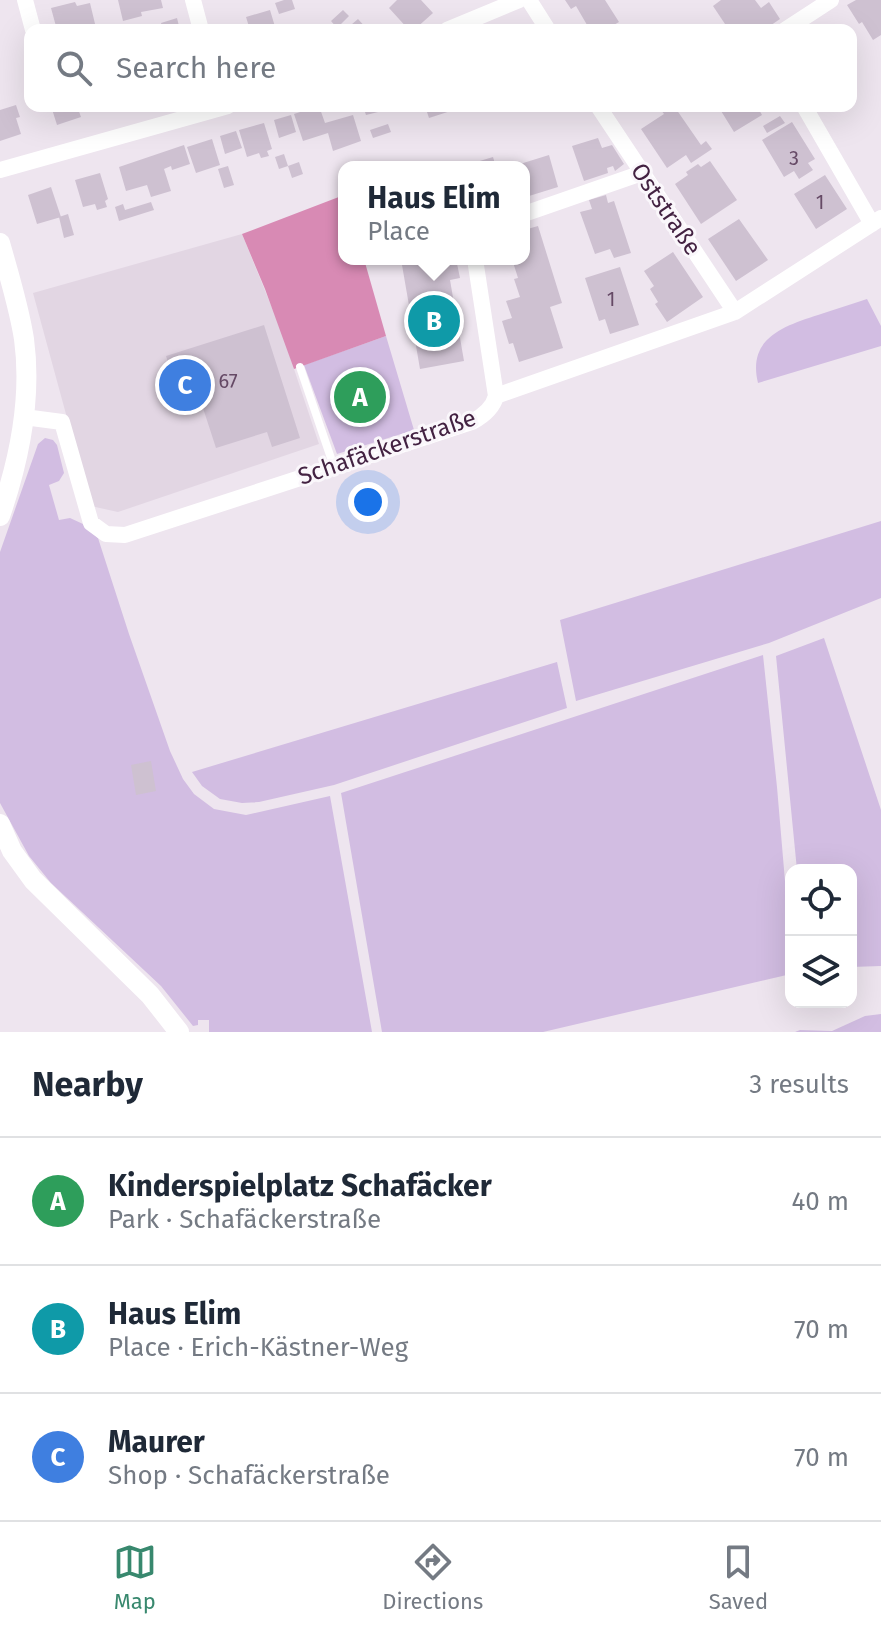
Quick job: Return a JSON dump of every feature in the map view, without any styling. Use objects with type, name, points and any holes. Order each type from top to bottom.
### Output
[{"type":"street","points":[[25,0],[31,24]]},
{"type":"street","points":[[193,0],[199,24]]},
{"type":"street","points":[[461,24],[519,0]]},
{"type":"street","points":[[529,0],[544,24]]},
{"type":"street","points":[[794,24],[831,0]]},
{"type":"street","points":[[0,170],[206,112]]},
{"type":"street","name":"Oststraße","points":[[602,112],[735,312]]},
{"type":"street","points":[[808,112],[876,221]]},
{"type":"street","points":[[530,212],[642,173]]},
{"type":"street","name":"Schafäckerstraße","points":[[24,417],[62,422],[91,523],[106,534],[125,535],[472,422],[484,414],[496,396],[735,312],[876,221]]},
{"type":"street","points":[[0,243],[24,341],[26,380],[24,417],[0,516]]},
{"type":"street","points":[[476,265],[496,396]]},
{"type":"street","points":[[0,824],[12,851],[33,880],[150,995],[179,1032]]},
{"type":"lane","points":[[300,367],[334,467]]},
{"type":"shaded area","points":[[338,197],[338,265],[366,265],[386,336],[294,369],[242,234]]},
{"type":"shaded area","points":[[242,234],[281,330],[319,444],[118,512],[91,506],[33,293]]},
{"type":"shaded area","points":[[867,299],[881,326],[881,346],[758,383],[758,355],[771,336],[793,324]]},
{"type":"shaded area","points":[[386,336],[414,430],[337,454],[304,365]]},
{"type":"shaded area","points":[[45,438],[57,445],[64,473],[59,481],[49,485],[59,520],[70,518],[83,524],[98,538],[170,751],[194,794],[214,809],[246,815],[330,796],[372,1032],[209,1032],[209,1020],[198,1020],[198,1025],[193,1026],[161,986],[51,883],[29,856],[0,803],[0,552],[38,444]]},
{"type":"shaded area","points":[[881,521],[881,598],[769,643],[576,701],[560,620]]},
{"type":"shaded area","points":[[824,638],[881,810],[881,966],[857,967],[857,864],[796,864],[776,656]]},
{"type":"shaded area","points":[[763,655],[785,881],[785,975],[543,1032],[382,1032],[341,793]]},
{"type":"shaded area","points":[[557,662],[567,708],[334,785],[242,803],[220,799],[202,786],[192,772]]},
{"type":"shaded area","points":[[881,1014],[881,1032],[795,1032],[832,1031],[865,1016]]},
{"type":"building","points":[[118,0],[161,0],[163,8],[141,12],[142,16],[123,21]]},
{"type":"building","points":[[292,0],[295,9],[279,14],[275,3]]},
{"type":"building","points":[[397,0],[421,0],[433,13],[421,24],[404,24],[389,8]]},
{"type":"building","points":[[565,0],[605,0],[619,22],[586,24],[576,6],[571,9]]},
{"type":"building","points":[[721,0],[755,0],[761,8],[769,2],[780,19],[773,24],[725,24],[713,6]]},
{"type":"building","points":[[856,0],[881,0],[881,35],[873,40],[847,5]]},
{"type":"building","points":[[75,2],[77,6],[90,3],[95,24],[55,24],[51,8]]},
{"type":"building","points":[[270,10],[274,24],[248,24],[246,17]]},
{"type":"building","points":[[343,10],[349,16],[341,24],[331,21]]},
{"type":"building","points":[[177,18],[178,24],[161,24]]},
{"type":"building","points":[[16,105],[21,134],[0,141],[0,110]]},
{"type":"building","points":[[53,112],[79,112],[81,117],[57,125]]},
{"type":"building","points":[[321,112],[325,123],[353,115],[361,141],[333,151],[328,133],[303,141],[294,114]]},
{"type":"building","points":[[427,112],[448,112],[429,118]]},
{"type":"building","points":[[662,112],[678,112],[701,145],[706,141],[712,149],[691,163],[686,155],[667,168],[641,129],[664,114]]},
{"type":"building","points":[[722,112],[760,112],[762,115],[734,132]]},
{"type":"building","points":[[291,115],[296,132],[279,138],[274,120]]},
{"type":"building","points":[[780,116],[785,123],[767,133],[763,126]]},
{"type":"building","points":[[792,122],[815,159],[808,163],[813,170],[799,179],[794,171],[784,177],[762,140]]},
{"type":"building","points":[[264,123],[272,149],[267,151],[269,156],[261,158],[259,153],[247,157],[239,130]]},
{"type":"building","points":[[388,124],[391,132],[373,138],[370,130]]},
{"type":"building","points":[[236,131],[242,148],[225,154],[220,136]]},
{"type":"building","points":[[598,138],[602,148],[612,145],[624,164],[615,171],[613,166],[607,168],[608,173],[584,181],[572,146]]},
{"type":"building","points":[[212,139],[220,165],[196,173],[187,147]]},
{"type":"building","points":[[184,145],[190,164],[172,170],[171,166],[164,169],[171,191],[151,197],[147,185],[126,191],[119,167]]},
{"type":"building","points":[[284,154],[288,166],[279,169],[275,157]]},
{"type":"building","points":[[549,155],[558,187],[530,196],[530,161]]},
{"type":"building","points":[[710,161],[737,200],[701,224],[675,184],[698,164],[701,167]]},
{"type":"building","points":[[299,162],[303,174],[292,178],[288,166]]},
{"type":"building","points":[[228,166],[234,185],[224,188],[218,169]]},
{"type":"building","points":[[100,173],[108,199],[105,201],[107,207],[97,210],[95,204],[83,207],[75,180]]},
{"type":"building","points":[[825,175],[847,209],[816,229],[794,194]]},
{"type":"building","points":[[51,187],[61,217],[37,224],[28,195]]},
{"type":"building","points":[[606,195],[608,203],[614,201],[631,253],[614,258],[610,249],[595,254],[580,212],[592,209],[589,200]]},
{"type":"building","points":[[151,202],[154,210],[119,221],[115,207],[123,204],[125,210]]},
{"type":"building","points":[[68,214],[74,235],[64,238],[59,217]]},
{"type":"building","points":[[739,219],[768,260],[736,281],[708,239]]},
{"type":"building","points":[[538,226],[562,303],[550,307],[563,348],[519,362],[502,321],[512,318],[506,301],[520,297],[514,279],[518,278],[514,265],[530,265],[530,228]]},
{"type":"building","points":[[673,252],[703,297],[667,322],[655,304],[658,302],[650,289],[654,286],[644,271]]},
{"type":"building","points":[[402,265],[457,265],[460,278],[450,280],[464,361],[420,369]]},
{"type":"building","points":[[620,267],[639,325],[610,334],[605,319],[599,321],[585,278]]},
{"type":"building","points":[[264,325],[300,438],[272,447],[267,432],[216,448],[202,405],[184,411],[166,356]]},
{"type":"building","points":[[151,761],[156,791],[136,795],[131,765]]},
{"type":"place","name":"Haus Elim","points":[[434,321]]},
{"type":"place","name":"Maurer","points":[[185,385]]},
{"type":"place","name":"Kinderspielplatz Schafäcker","points":[[360,397]]}]
